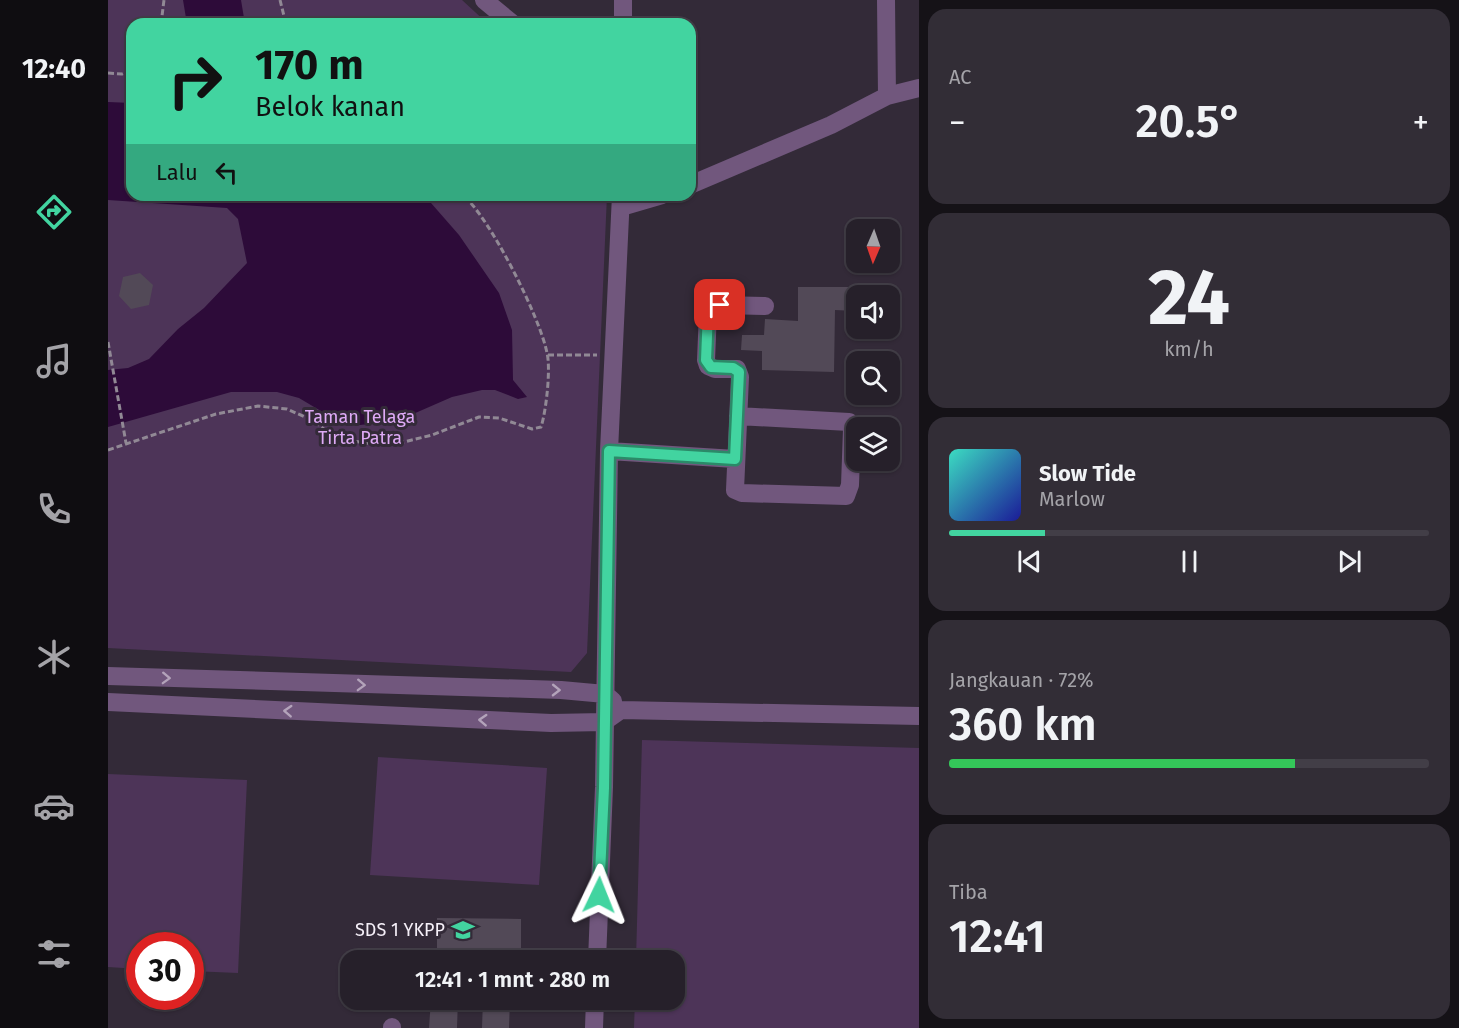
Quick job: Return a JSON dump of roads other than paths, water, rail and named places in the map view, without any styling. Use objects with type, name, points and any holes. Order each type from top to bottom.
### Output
[{"type":"street","points":[[484,0],[506,18]]},
{"type":"street","points":[[623,0],[623,18]]},
{"type":"street","points":[[886,0],[887,96]]},
{"type":"street","points":[[696,182],[831,124],[887,96],[919,88]]},
{"type":"street","points":[[597,950],[609,451],[621,201]]},
{"type":"street","points":[[738,416],[849,422],[852,429],[850,491],[843,498],[738,492],[734,486],[739,372],[733,368],[711,367],[706,360],[708,312],[714,305],[765,306]]},
{"type":"street","points":[[609,451],[735,459]]},
{"type":"street","points":[[108,676],[605,693],[621,710]]},
{"type":"street","points":[[108,702],[517,721],[604,722],[621,710],[919,716]]},
{"type":"street","points":[[594,1028],[595,1010]]},
{"type":"place","name":"SDS 1 YKPP","points":[[463,930]]},
{"type":"park label","name":"Taman Telaga Tirta Patra","points":[[360,427]]}]
